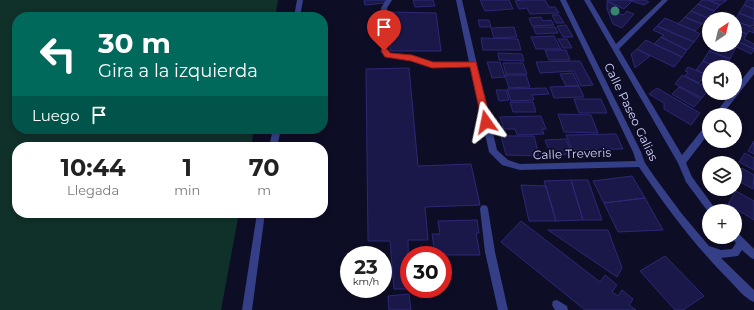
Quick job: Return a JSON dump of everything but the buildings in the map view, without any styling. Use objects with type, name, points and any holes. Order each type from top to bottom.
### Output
[{"type":"street","points":[[298,12],[300,0]]},
{"type":"street","points":[[389,0],[384,8],[384,51],[388,55],[412,58],[432,65],[474,64],[459,0]]},
{"type":"street","name":"Calle Paseo Galias","points":[[563,0],[637,152],[641,164],[704,249],[732,278],[754,297]]},
{"type":"street","name":"Calle Paseo Galias","points":[[587,0],[614,49],[682,162],[689,179],[708,204]]},
{"type":"street","points":[[614,49],[666,0]]},
{"type":"street","name":"Calle Treveris","points":[[474,64],[493,152],[505,163],[520,167],[641,164]]},
{"type":"street","points":[[723,108],[754,69]]},
{"type":"street","points":[[682,162],[702,136]]},
{"type":"street","points":[[484,209],[490,252],[503,310]]},
{"type":"street","points":[[247,310],[260,218]]},
{"type":"street","points":[[704,249],[721,254],[735,253],[737,244]]},
{"type":"street","points":[[742,244],[754,255]]},
{"type":"green space","points":[[0,0],[278,0],[276,12],[12,12],[12,134],[253,134],[252,142],[12,142],[12,218],[238,218],[221,310],[0,310]]},
{"type":"route","points":[[384,51],[388,55],[421,60],[432,65],[474,64],[486,122]]}]
